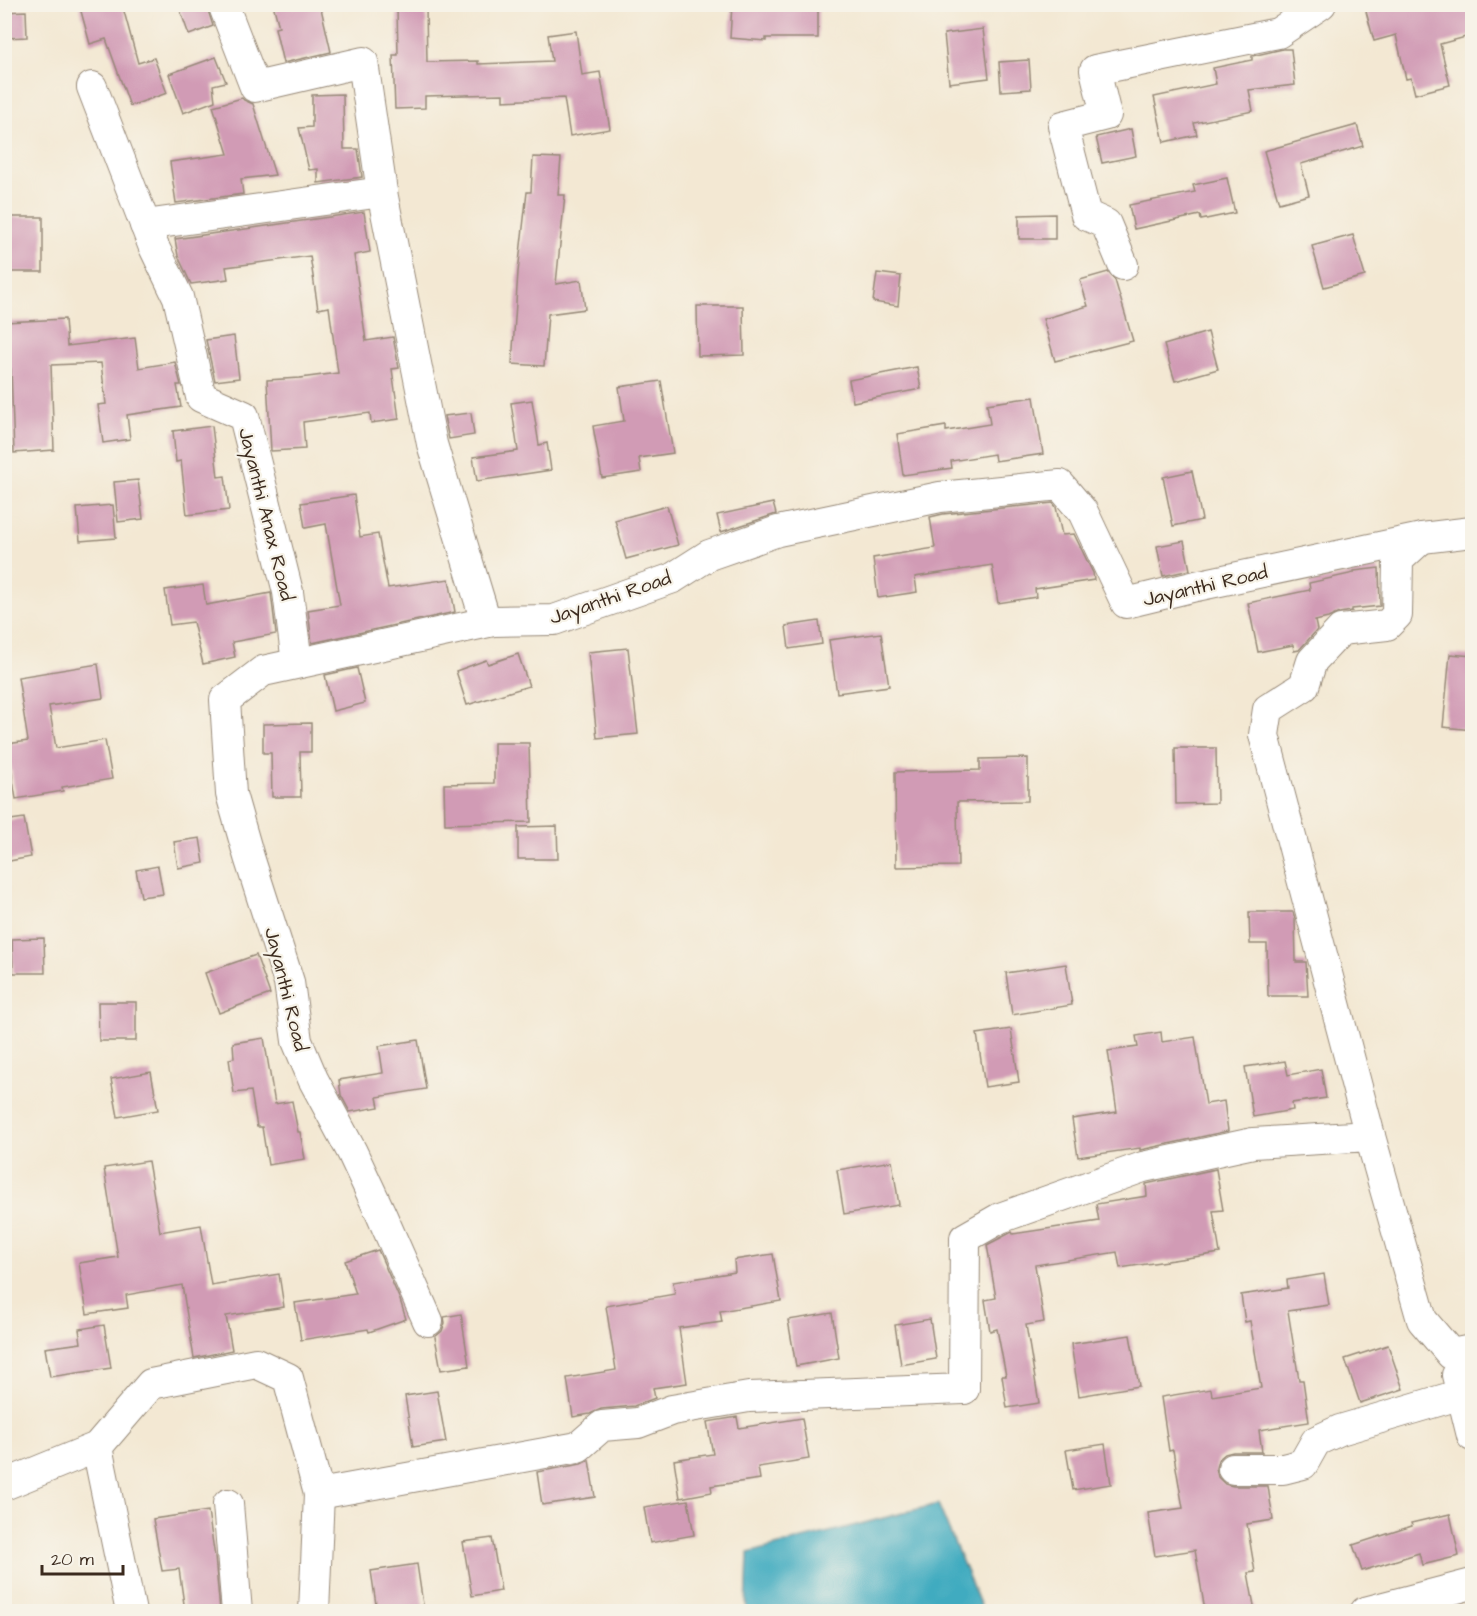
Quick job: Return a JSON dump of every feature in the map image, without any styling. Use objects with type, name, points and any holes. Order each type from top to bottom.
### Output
[{"type":"street","points":[[223,4],[255,87],[363,62],[382,192],[432,444],[486,622]]},
{"type":"street","points":[[1123,265],[1106,224],[1086,215],[1062,126],[1106,115],[1095,70],[1278,33],[1321,4]]},
{"type":"street","name":"Jayanthi Anax Road","points":[[92,87],[145,225],[178,297],[201,397],[244,416],[288,592],[297,663]]},
{"type":"street","points":[[145,225],[382,192]]},
{"type":"street","name":"Jayanthi Road","points":[[428,1321],[376,1203],[352,1152],[313,1080],[297,1041],[289,982],[231,794],[225,700],[263,671],[486,622],[554,620],[673,578],[709,555],[778,531],[940,497],[1060,486],[1083,512],[1126,603],[1422,538],[1473,532]]},
{"type":"street","points":[[1422,538],[1398,560],[1397,615],[1386,625],[1341,630],[1311,661],[1304,686],[1268,709],[1264,735],[1370,1136],[1422,1320],[1462,1352],[1461,1394],[1473,1436]]},
{"type":"street","points":[[319,1494],[578,1447],[602,1426],[638,1423],[672,1410],[749,1397],[964,1389],[965,1238],[1000,1218],[1143,1167],[1253,1143],[1370,1136]]},
{"type":"street","points":[[4,1485],[97,1448],[151,1384],[256,1363],[288,1378],[319,1494],[314,1611]]},
{"type":"street","points":[[1233,1469],[1283,1469],[1303,1464],[1316,1441],[1340,1430],[1461,1394]]},
{"type":"street","points":[[97,1448],[131,1611]]},
{"type":"street","points":[[228,1504],[237,1611]]},
{"type":"street","points":[[1365,1611],[1473,1584]]},
{"type":"water","points":[[938,1504],[983,1611],[746,1611],[748,1553]]},
{"type":"building","points":[[79,4],[122,4],[138,63],[154,58],[167,93],[130,106],[106,39],[90,44]]},
{"type":"building","points":[[178,4],[206,4],[213,26],[189,35]]},
{"type":"building","points":[[273,4],[320,4],[331,52],[283,63],[275,28],[279,27]]},
{"type":"building","points":[[732,4],[818,4],[818,38],[766,38],[766,41],[730,38]]},
{"type":"building","points":[[1364,4],[1473,4],[1473,35],[1440,44],[1450,85],[1415,94],[1411,78],[1406,79],[1396,35],[1374,41]]},
{"type":"building","points":[[397,7],[426,7],[427,62],[478,61],[478,64],[552,61],[548,35],[576,31],[582,75],[600,72],[610,129],[570,136],[564,98],[503,101],[503,94],[425,96],[425,108],[395,109],[393,55],[398,55]]},
{"type":"building","points":[[26,11],[27,37],[4,38],[4,12]]},
{"type":"building","points":[[983,29],[989,78],[949,83],[944,34]]},
{"type":"building","points":[[1291,49],[1295,85],[1249,90],[1253,111],[1194,123],[1197,135],[1164,142],[1154,97],[1216,84],[1213,68],[1252,60],[1252,56]]},
{"type":"building","points":[[216,57],[226,82],[213,85],[215,101],[183,113],[169,74]]},
{"type":"building","points":[[1029,60],[1031,89],[1001,91],[999,62]]},
{"type":"building","points":[[343,94],[344,149],[358,149],[362,177],[318,183],[318,169],[309,170],[299,128],[312,127],[312,95]]},
{"type":"building","points":[[242,98],[253,104],[275,175],[241,179],[243,194],[176,203],[170,162],[228,154],[213,106]]},
{"type":"building","points":[[1357,125],[1363,146],[1301,164],[1309,195],[1279,203],[1264,151]]},
{"type":"building","points":[[1131,129],[1136,156],[1102,163],[1096,137]]},
{"type":"building","points":[[533,157],[561,158],[558,195],[565,195],[556,284],[581,280],[585,309],[548,314],[544,366],[512,364],[518,272],[527,192],[531,192]]},
{"type":"building","points":[[1227,178],[1235,213],[1201,220],[1200,215],[1134,229],[1129,205],[1195,192],[1193,185]]},
{"type":"building","points":[[364,212],[370,252],[354,255],[366,341],[393,337],[399,368],[392,369],[399,419],[371,423],[370,413],[303,422],[305,449],[271,451],[267,380],[338,373],[329,307],[318,309],[310,256],[226,267],[228,279],[191,284],[178,256],[175,239]]},
{"type":"building","points":[[1055,214],[1055,239],[1019,239],[1019,215]]},
{"type":"building","points":[[4,217],[43,217],[43,272],[4,272]]},
{"type":"building","points":[[1353,235],[1365,276],[1324,287],[1312,246]]},
{"type":"building","points":[[1108,272],[1115,280],[1133,341],[1055,361],[1043,319],[1088,306],[1080,280]]},
{"type":"building","points":[[877,273],[901,276],[898,306],[873,302]]},
{"type":"building","points":[[697,306],[743,306],[744,355],[698,356]]},
{"type":"building","points":[[65,319],[67,346],[135,338],[139,368],[175,362],[181,385],[177,385],[181,407],[127,415],[130,439],[103,443],[98,405],[106,404],[101,363],[51,365],[54,450],[14,453],[11,369],[4,369],[4,322]]},
{"type":"building","points":[[1208,332],[1218,369],[1175,381],[1164,345]]},
{"type":"building","points":[[234,336],[239,378],[215,381],[206,340]]},
{"type":"building","points":[[917,367],[921,389],[853,402],[849,380]]},
{"type":"building","points":[[661,381],[673,453],[639,458],[641,472],[602,478],[593,426],[624,421],[619,387]]},
{"type":"building","points":[[1034,397],[1043,454],[995,461],[994,454],[951,461],[952,468],[903,475],[897,434],[946,426],[946,431],[990,424],[987,404]]},
{"type":"building","points":[[532,400],[539,445],[547,443],[551,470],[477,481],[473,457],[518,451],[511,403]]},
{"type":"building","points":[[471,413],[474,435],[449,439],[444,416]]},
{"type":"building","points":[[212,426],[218,477],[225,476],[229,510],[187,515],[181,461],[176,462],[173,431]]},
{"type":"building","points":[[1192,471],[1202,520],[1173,526],[1163,477]]},
{"type":"building","points":[[138,480],[143,519],[118,522],[114,482]]},
{"type":"building","points":[[354,495],[360,537],[378,534],[388,588],[449,579],[455,612],[312,643],[308,610],[340,605],[326,524],[305,528],[301,503]]},
{"type":"building","points":[[773,503],[776,514],[721,532],[717,515]]},
{"type":"building","points":[[1053,503],[1056,507],[1062,535],[1074,534],[1093,573],[1094,580],[1035,589],[1036,597],[998,603],[992,565],[915,577],[917,592],[878,598],[873,558],[935,548],[930,517]]},
{"type":"building","points":[[113,505],[116,538],[80,541],[77,508]]},
{"type":"building","points":[[667,506],[678,545],[626,559],[615,520]]},
{"type":"building","points":[[1184,541],[1190,570],[1163,576],[1157,546]]},
{"type":"building","points":[[1379,568],[1380,606],[1352,609],[1352,611],[1315,621],[1317,630],[1299,650],[1294,651],[1293,645],[1258,652],[1248,603],[1310,590],[1309,583],[1354,573],[1354,571]]},
{"type":"building","points":[[203,585],[206,605],[271,593],[276,634],[232,642],[235,657],[203,664],[193,622],[170,625],[165,590]]},
{"type":"building","points":[[819,621],[822,644],[789,649],[786,626]]},
{"type":"building","points":[[881,633],[889,686],[837,693],[829,640]]},
{"type":"building","points":[[628,648],[638,734],[597,738],[588,652]]},
{"type":"building","points":[[518,654],[529,686],[467,705],[456,671],[486,660],[488,664]]},
{"type":"building","points":[[1450,654],[1473,656],[1473,730],[1443,727]]},
{"type":"building","points":[[98,664],[103,698],[49,706],[56,748],[105,740],[112,779],[62,787],[63,791],[16,799],[7,744],[28,741],[18,677]]},
{"type":"building","points":[[357,668],[365,703],[333,711],[325,675]]},
{"type":"building","points":[[311,723],[311,752],[300,752],[301,797],[272,797],[271,753],[263,753],[263,724]]},
{"type":"building","points":[[494,743],[529,743],[531,822],[445,824],[444,784],[494,783]]},
{"type":"building","points":[[1175,748],[1216,748],[1217,803],[1176,804]]},
{"type":"building","points":[[1028,758],[1028,801],[957,802],[958,866],[896,867],[895,772],[980,770],[980,759]]},
{"type":"building","points":[[24,818],[31,857],[4,862],[4,821]]},
{"type":"building","points":[[557,826],[558,859],[518,859],[518,827]]},
{"type":"building","points":[[200,838],[204,863],[178,868],[174,842]]},
{"type":"building","points":[[158,866],[163,894],[141,897],[136,870]]},
{"type":"building","points":[[1249,912],[1293,912],[1296,962],[1306,962],[1308,996],[1268,996],[1267,944],[1250,944]]},
{"type":"building","points":[[44,938],[45,973],[13,973],[12,939]]},
{"type":"building","points":[[256,955],[270,994],[219,1013],[205,973]]},
{"type":"building","points":[[1066,964],[1072,1005],[1012,1015],[1006,973]]},
{"type":"building","points":[[98,1002],[136,1002],[136,1041],[99,1041]]},
{"type":"building","points":[[1011,1029],[1019,1082],[985,1087],[977,1034]]},
{"type":"building","points":[[1161,1032],[1162,1042],[1195,1037],[1206,1104],[1224,1101],[1228,1131],[1140,1150],[1140,1148],[1078,1157],[1072,1119],[1117,1112],[1108,1051],[1138,1047],[1136,1036]]},
{"type":"building","points":[[264,1038],[275,1104],[292,1101],[305,1159],[268,1165],[262,1127],[257,1127],[251,1091],[234,1093],[229,1059],[234,1058],[233,1043]]},
{"type":"building","points":[[418,1040],[426,1089],[377,1097],[379,1107],[350,1112],[341,1095],[339,1080],[383,1073],[379,1046]]},
{"type":"building","points":[[1285,1061],[1288,1075],[1321,1069],[1326,1098],[1292,1103],[1293,1110],[1253,1117],[1245,1067]]},
{"type":"building","points":[[151,1072],[158,1110],[118,1117],[111,1079]]},
{"type":"building","points":[[148,1161],[160,1232],[201,1225],[211,1285],[279,1274],[284,1307],[226,1316],[232,1350],[194,1358],[182,1285],[126,1295],[128,1308],[87,1314],[79,1263],[118,1257],[104,1168]]},
{"type":"building","points":[[892,1161],[899,1205],[844,1214],[837,1170]]},
{"type":"building","points":[[1216,1169],[1223,1210],[1213,1211],[1220,1253],[1120,1268],[1117,1252],[1035,1265],[1044,1322],[1026,1325],[1039,1403],[1007,1408],[1002,1376],[1006,1376],[997,1329],[990,1331],[985,1300],[996,1298],[987,1245],[1012,1232],[1013,1234],[1099,1221],[1096,1204],[1147,1196],[1146,1184]]},
{"type":"building","points":[[378,1250],[406,1319],[369,1332],[368,1329],[301,1340],[295,1303],[356,1294],[345,1261]]},
{"type":"building","points":[[773,1254],[781,1301],[720,1311],[722,1322],[679,1328],[687,1383],[653,1388],[655,1398],[634,1406],[601,1409],[573,1417],[567,1378],[616,1370],[606,1306],[675,1294],[673,1282],[735,1272],[734,1260]]},
{"type":"building","points":[[1324,1274],[1329,1305],[1288,1311],[1299,1380],[1303,1380],[1309,1422],[1259,1430],[1262,1452],[1225,1454],[1218,1460],[1216,1468],[1218,1477],[1225,1484],[1268,1486],[1273,1520],[1247,1524],[1255,1572],[1248,1573],[1255,1611],[1205,1611],[1195,1550],[1155,1556],[1148,1513],[1183,1508],[1173,1450],[1169,1451],[1161,1397],[1211,1389],[1212,1396],[1261,1388],[1250,1321],[1245,1322],[1241,1295],[1288,1288],[1287,1280]]},
{"type":"building","points":[[832,1313],[839,1358],[796,1366],[788,1320]]},
{"type":"building","points":[[461,1314],[469,1366],[441,1370],[435,1337],[442,1331],[445,1323],[444,1317]]},
{"type":"building","points":[[930,1319],[936,1359],[901,1365],[895,1325]]},
{"type":"building","points":[[104,1325],[111,1368],[50,1377],[45,1348],[81,1343],[79,1329]]},
{"type":"building","points":[[1130,1335],[1139,1386],[1079,1396],[1071,1344]]},
{"type":"building","points":[[1388,1345],[1403,1389],[1360,1403],[1345,1359]]},
{"type":"building","points":[[437,1391],[446,1442],[413,1447],[405,1396]]},
{"type":"building","points":[[737,1417],[739,1428],[802,1418],[809,1459],[758,1467],[760,1479],[711,1486],[712,1492],[680,1498],[674,1460],[713,1454],[707,1422]]},
{"type":"building","points":[[1105,1444],[1111,1484],[1073,1490],[1066,1450]]},
{"type":"building","points":[[589,1460],[595,1497],[542,1505],[537,1472],[581,1464]]},
{"type":"building","points":[[688,1500],[694,1535],[650,1543],[644,1507]]},
{"type":"building","points":[[208,1511],[220,1611],[185,1611],[179,1569],[162,1571],[153,1519]]},
{"type":"building","points":[[1450,1514],[1459,1556],[1422,1565],[1419,1553],[1362,1571],[1353,1545],[1412,1526],[1411,1523]]},
{"type":"building","points":[[492,1538],[501,1591],[472,1596],[463,1542]]},
{"type":"building","points":[[417,1564],[424,1611],[377,1611],[371,1571]]}]
